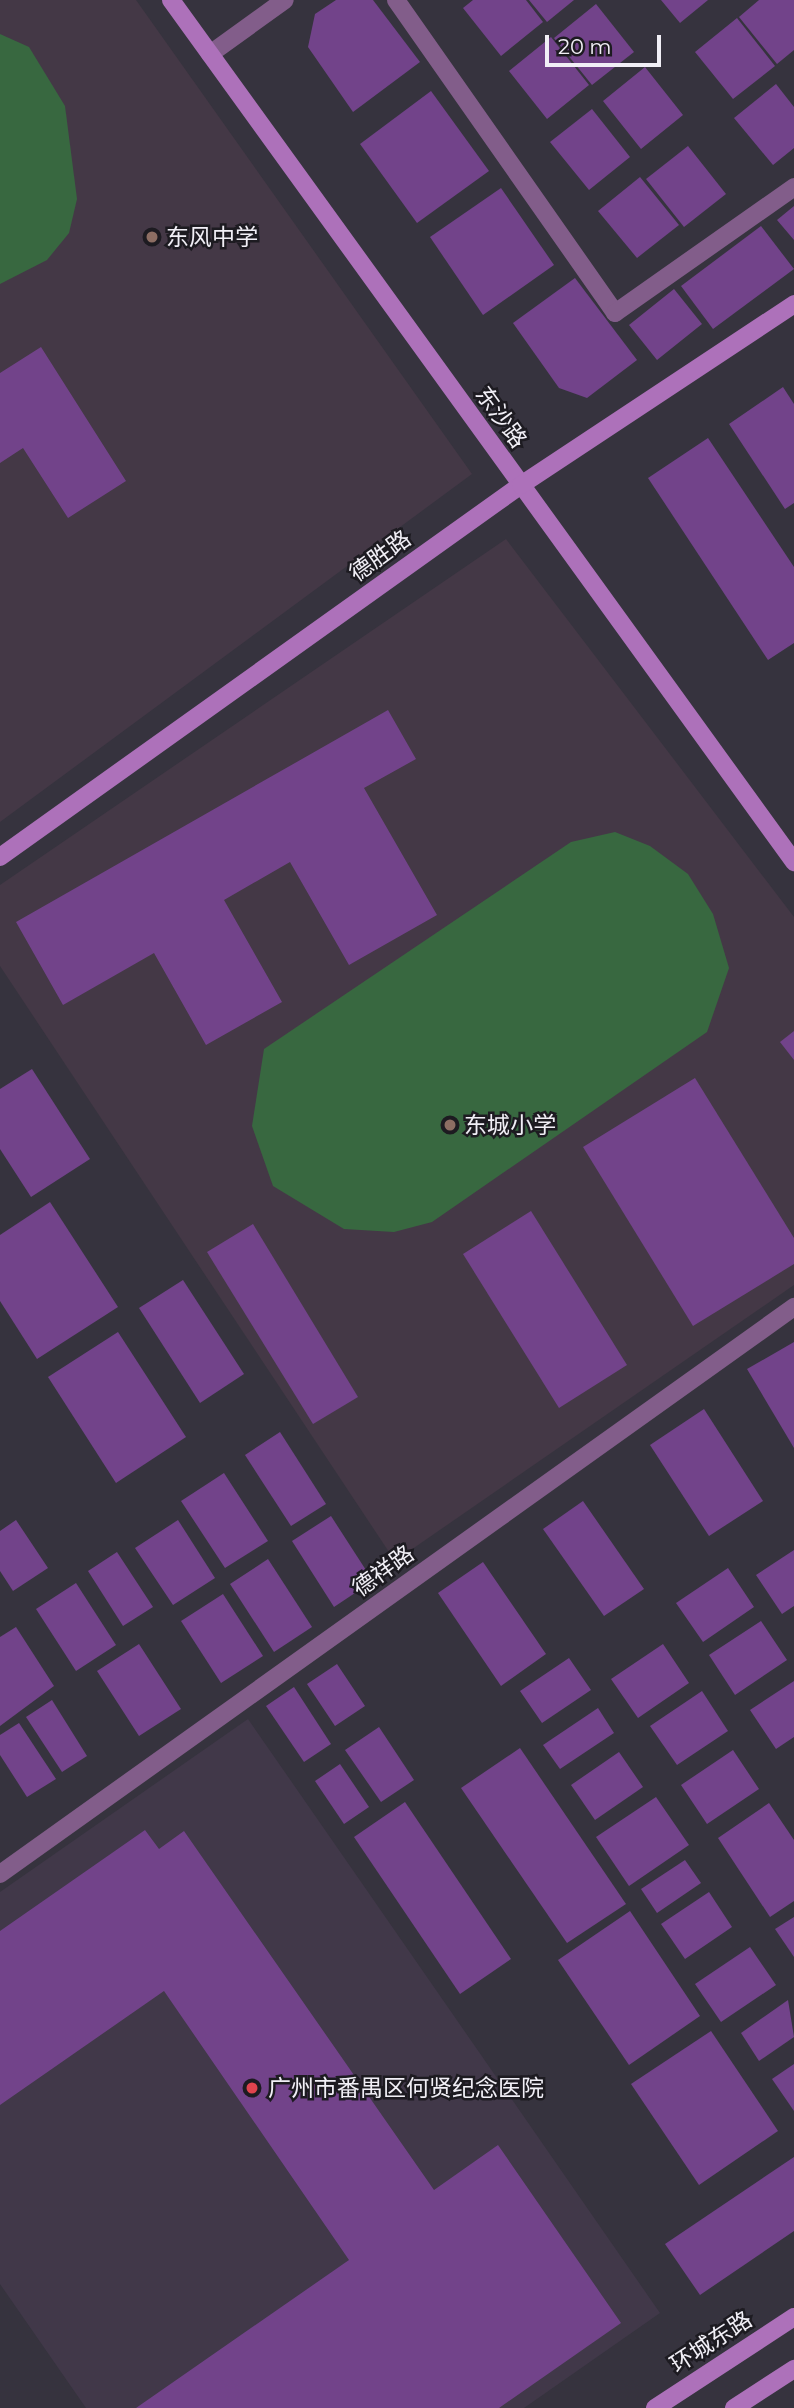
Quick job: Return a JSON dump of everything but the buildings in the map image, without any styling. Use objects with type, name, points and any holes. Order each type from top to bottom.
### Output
[{"type":"street","name":"东沙路","points":[[171,0],[794,862]]},
{"type":"street","points":[[210,54],[285,0]]},
{"type":"street","points":[[396,0],[615,313],[794,187]]},
{"type":"street","name":"德胜路","points":[[0,857],[521,485],[794,304]]},
{"type":"street","name":"德祥路","points":[[0,1874],[794,1307]]},
{"type":"street","name":"环城东路","points":[[655,2408],[794,2316]]},
{"type":"street","points":[[734,2408],[794,2369]]},
{"type":"shaded area","name":"东风中学","points":[[0,0],[136,0],[472,474],[0,822]]},
{"type":"shaded area","name":"东城小学","points":[[506,539],[794,917],[794,1285],[395,1561],[0,966],[0,885]]},
{"type":"shaded area","name":"广州市番禺区何贤纪念医院","points":[[248,1719],[660,2313],[524,2408],[86,2408],[0,2284],[0,1892]]},
{"type":"green space","points":[[0,34],[29,47],[65,106],[77,199],[69,233],[47,260],[0,284]]},
{"type":"green space","points":[[615,832],[650,846],[688,874],[713,914],[729,968],[707,1032],[432,1222],[394,1232],[344,1229],[273,1186],[252,1126],[264,1049],[571,842]]},
{"type":"place","name":"东风中学","points":[[152,237]]},
{"type":"place","name":"东城小学","points":[[450,1125]]},
{"type":"place","name":"广州市番禺区何贤纪念医院","points":[[252,2088]]}]
